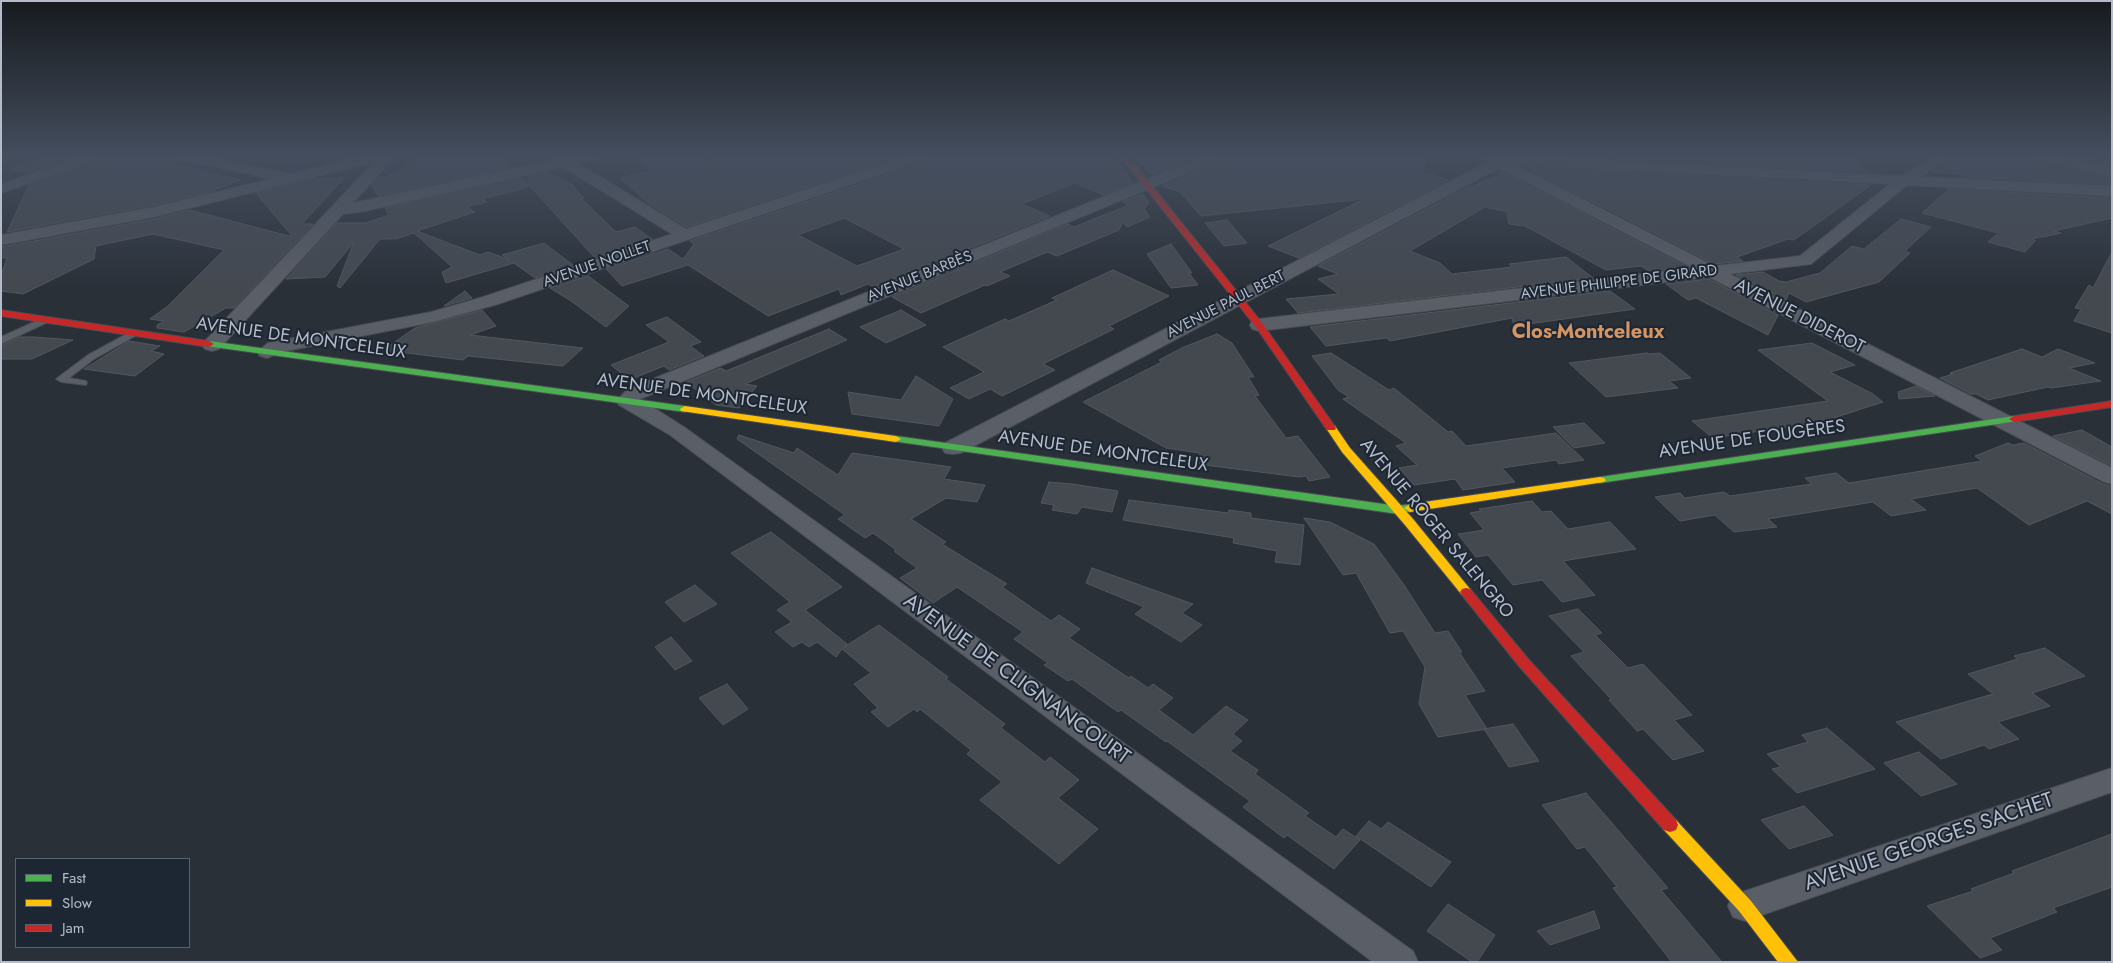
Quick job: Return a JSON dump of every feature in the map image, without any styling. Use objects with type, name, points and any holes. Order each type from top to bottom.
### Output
[{"type":"street","points":[[1,240],[154,212],[201,201]]},
{"type":"street","points":[[212,345],[345,201]]},
{"type":"street","points":[[336,210],[386,201]]},
{"type":"street","points":[[629,201],[684,235]]},
{"type":"street","name":"AVENUE NOLLET","points":[[267,352],[275,346],[376,329],[451,312],[489,301],[786,201]]},
{"type":"street","name":"AVENUE BARBÈS","points":[[628,401],[635,393],[1107,201]]},
{"type":"street","name":"AVENUE ROGER SALENGRO","points":[[1159,201],[1259,325],[1346,450],[1524,663],[1721,882],[1745,906],[1789,962]]},
{"type":"street","name":"AVENUE PAUL BERT","points":[[953,448],[1237,300],[1413,201]]},
{"type":"street","name":"AVENUE DIDEROT","points":[[1573,201],[2112,477]]},
{"type":"street","name":"AVENUE PHILIPPE DE GIRARD","points":[[1259,325],[1805,260],[1878,201]]},
{"type":"street","name":"AVENUE DE MONTCELEUX","points":[[1,313],[212,345],[628,401],[1398,510]]},
{"type":"street","name":"AVENUE DE CLIGNANCOURT","points":[[628,401],[677,431],[1401,962]]},
{"type":"street","name":"AVENUE DE FOUGÈRES","points":[[1398,510],[2112,404]]},
{"type":"street","points":[[677,431],[686,420],[702,412]]},
{"type":"street","name":"AVENUE GEORGES SACHET","points":[[1745,906],[2112,780]]},
{"type":"lane","points":[[1,341],[45,320]]},
{"type":"lane","points":[[82,383],[61,379],[91,357],[134,333]]},
{"type":"building","points":[[22,201],[171,201],[154,205],[7,232]]},
{"type":"building","points":[[263,201],[323,201],[302,224],[313,224],[234,308],[226,308],[184,332],[157,328],[157,325],[164,321],[150,319],[168,306],[224,250],[153,234],[96,246],[94,259],[23,294],[1,291],[1,276],[7,258],[1,258],[1,247],[154,219],[190,210],[293,237]]},
{"type":"building","points":[[417,201],[486,201],[487,202],[467,207],[475,212],[417,231],[480,255],[488,252],[510,260],[502,255],[544,243],[573,265],[535,278],[514,263],[446,283],[442,272],[452,267],[414,233],[396,239],[380,239],[340,288],[337,286],[354,242],[325,277],[286,279],[337,223],[365,223],[389,215],[385,208]]},
{"type":"building","points":[[543,201],[584,201],[616,232],[635,227],[652,239],[595,258]]},
{"type":"building","points":[[646,201],[765,201],[686,227]]},
{"type":"building","points":[[809,201],[1030,201],[1022,204],[1050,216],[874,287],[868,284],[841,295],[839,289],[768,316],[688,265],[622,286],[606,269],[668,249],[683,259],[694,244],[690,241]],"holes":[[[844,218],[904,249],[857,266],[798,235]]]},
{"type":"building","points":[[1148,201],[1144,209],[1150,217],[1127,227],[1123,222],[1119,230],[1057,256],[1047,252],[1000,272],[1010,276],[921,313],[892,297],[1068,224],[1074,227],[1129,205],[1122,202]]},
{"type":"building","points":[[1188,201],[1345,201],[1201,216]]},
{"type":"building","points":[[1360,201],[1409,201],[1299,258],[1268,246]]},
{"type":"building","points":[[1442,201],[1559,201],[1687,267],[1649,271],[1641,266],[1606,270],[1525,226],[1509,224],[1507,212],[1485,207],[1410,251],[1440,263],[1452,274],[1512,267],[1509,264],[1566,257],[1593,278],[1298,313],[1286,299],[1339,294],[1318,279],[1338,274],[1318,266]]},
{"type":"building","points":[[1591,201],[1849,201],[1794,240],[1788,239],[1737,257],[1743,261],[1714,264]]},
{"type":"building","points":[[1936,201],[2112,201],[2112,218],[2054,231],[2061,233],[2032,239],[2035,241],[2025,252],[1988,242],[1998,233],[1922,213]]},
{"type":"building","points":[[1901,219],[1931,227],[1905,251],[1910,253],[1879,282],[1806,302],[1789,293],[1786,300],[1736,275],[1763,272],[1779,281],[1786,282],[1820,273],[1852,246],[1864,249]]},
{"type":"building","points":[[1227,220],[1247,243],[1224,246],[1205,223]]},
{"type":"building","points":[[1171,244],[1192,273],[1189,273],[1198,285],[1171,288],[1147,254]]},
{"type":"building","points":[[2112,252],[2112,333],[2074,321],[2081,309],[2075,308],[2089,285],[2093,288]]},
{"type":"building","points":[[1113,270],[1169,296],[1109,326],[1114,329],[1043,364],[1055,370],[1002,396],[990,389],[969,399],[950,388],[984,372],[943,347],[1005,319],[1009,321],[1057,300],[1052,298]]},
{"type":"building","points":[[588,276],[629,306],[606,327],[550,288]]},
{"type":"building","points":[[1709,279],[1778,315],[1768,335],[1696,298],[1688,300],[1666,284]]},
{"type":"building","points":[[465,291],[472,298],[444,306]]},
{"type":"building","points":[[1610,291],[1635,309],[1514,326],[1512,318],[1390,341],[1386,338],[1326,346],[1310,327]]},
{"type":"building","points":[[482,310],[496,326],[470,335],[583,348],[563,366],[468,356],[463,360],[383,350],[415,328]]},
{"type":"building","points":[[901,310],[926,325],[886,343],[860,327]]},
{"type":"building","points":[[667,317],[701,342],[690,346],[704,356],[669,370],[664,366],[629,380],[611,365],[669,342],[646,325]]},
{"type":"building","points":[[829,329],[847,340],[745,384],[757,386],[739,408],[716,405],[686,382],[721,368],[726,371]]},
{"type":"building","points":[[1217,334],[1232,343],[1254,377],[1248,377],[1259,395],[1255,396],[1286,438],[1298,436],[1330,477],[1309,481],[1306,476],[1299,477],[1197,464],[1200,453],[1166,448],[1083,402],[1162,362],[1159,360],[1184,347]]},
{"type":"building","points":[[19,337],[73,340],[32,359],[1,359],[1,346]]},
{"type":"building","points":[[129,341],[160,346],[151,351],[164,354],[135,376],[84,369]]},
{"type":"building","points":[[1812,343],[1855,365],[1830,372],[1873,394],[1883,402],[1821,422],[1713,438],[1692,421],[1828,401],[1758,350]]},
{"type":"building","points":[[2022,349],[2042,357],[2058,349],[2095,363],[2069,368],[2101,381],[2048,387],[1988,400],[1976,394],[1971,394],[1940,378],[1953,374],[1950,373]]},
{"type":"building","points":[[1331,353],[1389,390],[1394,388],[1448,432],[1452,431],[1466,446],[1556,433],[1584,460],[1559,464],[1556,460],[1502,468],[1515,482],[1463,490],[1455,479],[1414,485],[1399,468],[1417,465],[1396,446],[1406,443],[1343,399],[1349,397],[1338,390],[1312,356]]},
{"type":"building","points":[[1660,353],[1691,378],[1669,381],[1678,388],[1606,397],[1569,363]]},
{"type":"building","points":[[916,376],[953,399],[939,426],[852,414],[848,392],[901,400]]},
{"type":"building","points":[[1916,386],[1935,396],[1899,399],[1898,392]]},
{"type":"building","points":[[1584,423],[1605,443],[1574,448],[1553,427]]},
{"type":"building","points":[[2082,430],[2112,447],[2112,466],[2053,436]]},
{"type":"building","points":[[739,435],[794,453],[797,448],[838,475],[852,453],[951,467],[944,479],[985,485],[977,502],[946,498],[911,519],[946,542],[942,544],[1007,584],[1002,587],[1051,621],[1059,615],[1080,629],[1069,638],[1129,678],[1131,676],[1148,688],[1153,684],[1173,698],[1159,710],[1193,735],[1226,706],[1248,720],[1233,734],[1242,741],[1230,751],[1258,770],[1255,774],[1309,813],[1305,816],[1336,837],[1343,829],[1360,840],[1334,869],[1287,835],[1284,838],[1243,807],[1250,801],[1167,741],[1121,710],[1118,712],[1072,679],[1068,681],[1044,665],[1048,663],[1014,639],[1023,632],[957,587],[933,603],[900,578],[917,568],[873,533],[865,538],[838,519],[845,515],[737,439]]},
{"type":"building","points":[[2008,443],[2013,445],[2024,443],[2103,484],[2112,486],[2112,514],[2087,501],[2029,525],[1977,488],[1911,499],[1926,510],[1891,516],[1873,502],[1768,519],[1777,527],[1734,532],[1715,515],[1680,521],[1655,497],[1680,493],[1685,498],[1724,492],[1730,496],[1812,484],[1805,478],[1836,473],[1849,483],[1982,461],[1975,456]]},
{"type":"building","points":[[1049,482],[1118,491],[1112,512],[1082,507],[1077,514],[1052,510],[1054,505],[1041,503]]},
{"type":"building","points":[[1129,500],[1228,513],[1229,510],[1251,513],[1251,518],[1304,525],[1300,565],[1275,562],[1277,551],[1233,543],[1234,538],[1123,520]]},
{"type":"building","points":[[1532,501],[1542,512],[1551,511],[1568,529],[1610,522],[1636,549],[1563,561],[1595,595],[1562,602],[1542,580],[1513,585],[1488,555],[1476,557],[1458,534],[1484,530],[1470,513],[1481,511],[1479,509]]},
{"type":"building","points":[[1304,518],[1330,522],[1374,544],[1404,585],[1435,633],[1448,631],[1462,652],[1459,652],[1485,691],[1465,695],[1487,729],[1438,737],[1419,704],[1425,667],[1403,631],[1390,633],[1356,573],[1343,575]]},
{"type":"building","points":[[771,532],[842,587],[805,610],[847,644],[844,647],[879,625],[948,677],[946,679],[1005,724],[1001,728],[1045,762],[1050,757],[1079,780],[1058,798],[1098,829],[1059,864],[980,800],[1002,782],[967,754],[971,750],[920,709],[917,712],[914,709],[888,727],[871,712],[878,708],[854,684],[871,673],[842,649],[836,657],[817,642],[809,647],[802,642],[793,647],[775,632],[792,622],[777,610],[790,602],[731,553]]},
{"type":"building","points":[[1092,568],[1193,604],[1182,613],[1202,625],[1181,642],[1135,614],[1144,607],[1086,583]]},
{"type":"building","points":[[695,585],[717,604],[684,622],[665,602]]},
{"type":"building","points":[[1578,609],[1602,633],[1595,635],[1628,668],[1643,664],[1692,715],[1674,720],[1704,751],[1673,760],[1643,729],[1637,731],[1609,700],[1611,699],[1571,656],[1584,652],[1549,616]]},
{"type":"building","points":[[671,637],[692,661],[675,670],[655,647]]},
{"type":"building","points":[[2045,648],[2085,676],[2032,693],[2050,706],[1998,722],[2019,739],[1989,749],[1984,745],[1941,759],[1896,722],[1993,694],[1968,674],[2018,659],[2014,656]]},
{"type":"building","points":[[727,684],[748,709],[723,725],[699,698]]},
{"type":"building","points":[[1513,724],[1539,761],[1509,767],[1484,729]]},
{"type":"building","points":[[1827,728],[1875,769],[1797,793],[1772,769],[1781,767],[1767,754],[1808,742],[1802,735]]},
{"type":"building","points":[[1919,752],[1957,784],[1921,796],[1884,763]]},
{"type":"building","points":[[1586,793],[1668,888],[1661,890],[1722,962],[1672,962],[1613,888],[1617,887],[1585,847],[1577,849],[1542,805]]},
{"type":"building","points":[[1804,806],[1833,835],[1789,849],[1761,820]]},
{"type":"building","points":[[1369,821],[1381,829],[1388,822],[1451,862],[1431,887],[1356,836]]},
{"type":"building","points":[[2112,834],[2112,887],[2053,908],[2057,912],[1990,938],[2002,950],[1980,958],[1927,906],[1973,891],[1971,889],[2014,873],[2012,871]]},
{"type":"building","points":[[1448,904],[1495,935],[1477,962],[1472,962],[1427,931]]},
{"type":"building","points":[[1594,911],[1600,928],[1550,945],[1537,931]]},
{"type":"traffic: fast","points":[[209,344],[685,409]]},
{"type":"traffic: fast","points":[[1600,480],[2014,419]]},
{"type":"traffic: fast","points":[[896,439],[1398,510],[1410,508]]},
{"type":"traffic: slow","points":[[685,409],[896,439]]},
{"type":"traffic: slow","points":[[1331,428],[1346,450],[1409,522],[1466,592]]},
{"type":"traffic: slow","points":[[1410,508],[1600,480]]},
{"type":"traffic: slow","points":[[1670,825],[1745,906],[1789,962]]},
{"type":"traffic: jam","points":[[1160,201],[1259,325],[1331,428]]},
{"type":"traffic: jam","points":[[1,313],[209,344]]},
{"type":"traffic: jam","points":[[2014,419],[2112,404]]},
{"type":"traffic: jam","points":[[1466,592],[1524,663],[1670,825]]},
{"type":"district","name":"Clos-Montceleux","points":[[1588,333]]}]
